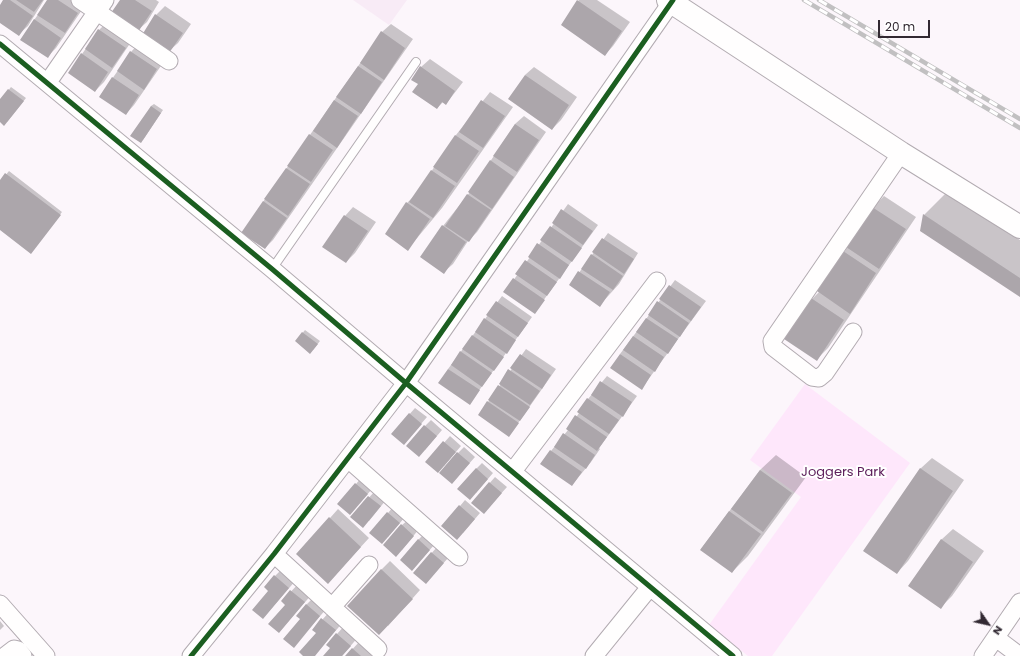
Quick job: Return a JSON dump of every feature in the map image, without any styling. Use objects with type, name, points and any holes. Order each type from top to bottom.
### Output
[{"type":"street","points":[[80,0],[101,6],[169,61]]},
{"type":"street","points":[[191,656],[274,554],[406,383],[671,1],[901,153],[1020,227]]},
{"type":"street","points":[[48,82],[101,6]]},
{"type":"street","points":[[0,44],[48,82],[272,269],[732,656]]},
{"type":"street","points":[[853,332],[825,373],[819,378],[812,377],[776,352],[772,341],[901,153]]},
{"type":"street","points":[[513,471],[657,281]]},
{"type":"street","points":[[348,459],[459,557]]},
{"type":"street","points":[[274,554],[378,649]]},
{"type":"street","points":[[332,607],[369,565]]},
{"type":"street","points":[[594,656],[650,587]]},
{"type":"street","points":[[983,656],[1020,602]]},
{"type":"street","points":[[0,604],[46,656]]},
{"type":"street","points":[[996,638],[1019,653]]},
{"type":"street","points":[[5,656],[14,648],[23,656]]},
{"type":"lane","points":[[272,269],[416,62]]},
{"type":"shaded area","points":[[353,0],[407,0],[389,25]]},
{"type":"green space","name":"Joggers Park","points":[[805,384],[910,463],[772,656],[748,656],[709,625],[801,497],[750,460]]},
{"type":"building","points":[[3,0],[10,0],[33,16],[19,36],[0,23],[0,5]]},
{"type":"building","points":[[16,0],[43,0],[34,12]]},
{"type":"building","points":[[47,0],[58,0],[78,13],[65,33],[37,15]]},
{"type":"building","points":[[120,0],[135,0],[152,11],[138,32],[111,13]]},
{"type":"building","points":[[577,0],[622,31],[605,56],[561,25]]},
{"type":"building","points":[[155,14],[183,33],[169,53],[142,35]]},
{"type":"building","points":[[34,19],[61,38],[48,58],[20,40]]},
{"type":"building","points":[[98,29],[126,48],[112,68],[85,49]]},
{"type":"building","points":[[381,31],[405,48],[384,80],[360,63]]},
{"type":"building","points":[[130,51],[157,69],[144,90],[117,71]]},
{"type":"building","points":[[81,53],[108,72],[95,92],[68,73]]},
{"type":"building","points":[[358,66],[382,82],[361,114],[336,97]]},
{"type":"building","points":[[420,66],[455,91],[446,105],[442,102],[437,109],[412,92],[418,84],[411,80]]},
{"type":"building","points":[[525,75],[569,105],[552,130],[508,99]]},
{"type":"building","points":[[112,77],[139,95],[126,115],[99,97]]},
{"type":"building","points":[[8,89],[24,101],[4,126],[0,122],[0,99]]},
{"type":"building","points":[[334,100],[358,116],[337,148],[313,131]]},
{"type":"building","points":[[481,100],[505,116],[483,148],[459,132]]},
{"type":"building","points":[[151,106],[161,113],[141,143],[130,136]]},
{"type":"building","points":[[515,124],[539,140],[517,172],[493,156]]},
{"type":"building","points":[[309,134],[333,150],[311,182],[287,166]]},
{"type":"building","points":[[455,135],[479,151],[457,183],[433,167]]},
{"type":"building","points":[[490,160],[514,177],[492,209],[468,192]]},
{"type":"building","points":[[286,168],[310,184],[288,216],[264,199]]},
{"type":"building","points":[[431,170],[455,186],[433,218],[409,202]]},
{"type":"building","points":[[5,173],[61,215],[31,254],[0,230],[0,180]]},
{"type":"building","points":[[467,194],[491,210],[469,242],[445,226]]},
{"type":"building","points":[[263,201],[287,218],[265,249],[241,233]]},
{"type":"building","points":[[406,202],[430,219],[408,251],[385,234]]},
{"type":"building","points":[[872,207],[906,229],[879,269],[846,247]]},
{"type":"building","points":[[561,209],[593,231],[583,245],[552,223]]},
{"type":"building","points":[[923,214],[1020,278],[1020,297],[920,231]]},
{"type":"building","points":[[344,215],[368,231],[346,263],[322,247]]},
{"type":"building","points":[[442,225],[466,242],[444,274],[420,257]]},
{"type":"building","points":[[550,226],[582,248],[572,262],[540,240]]},
{"type":"building","points":[[602,238],[634,259],[624,274],[592,252]]},
{"type":"building","points":[[537,243],[569,265],[560,279],[528,257]]},
{"type":"building","points":[[843,251],[876,273],[850,314],[817,291]]},
{"type":"building","points":[[591,254],[623,276],[613,290],[581,269]]},
{"type":"building","points":[[525,260],[557,282],[547,296],[515,274]]},
{"type":"building","points":[[578,271],[610,292],[600,307],[569,285]]},
{"type":"building","points":[[513,278],[545,300],[535,314],[503,292]]},
{"type":"building","points":[[669,285],[701,307],[691,321],[659,299]]},
{"type":"building","points":[[811,298],[844,320],[817,361],[784,339]]},
{"type":"building","points":[[496,301],[528,323],[518,337],[486,315]]},
{"type":"building","points":[[657,301],[689,323],[680,337],[648,315]]},
{"type":"building","points":[[484,318],[516,340],[507,354],[475,332]]},
{"type":"building","points":[[646,318],[678,339],[668,354],[636,332]]},
{"type":"building","points":[[302,332],[318,344],[310,354],[295,341]]},
{"type":"building","points":[[472,335],[504,357],[494,371],[462,349]]},
{"type":"building","points":[[633,336],[664,357],[655,372],[623,350]]},
{"type":"building","points":[[460,351],[492,373],[482,387],[451,365]]},
{"type":"building","points":[[520,354],[551,375],[542,389],[510,368]]},
{"type":"building","points":[[620,354],[651,375],[642,390],[610,368]]},
{"type":"building","points":[[448,369],[480,390],[470,405],[438,383]]},
{"type":"building","points":[[508,369],[540,391],[530,405],[499,384]]},
{"type":"building","points":[[600,381],[632,402],[623,417],[591,395]]},
{"type":"building","points":[[498,385],[530,407],[520,421],[488,400]]},
{"type":"building","points":[[587,398],[619,420],[609,434],[577,412]]},
{"type":"building","points":[[487,401],[519,423],[509,437],[478,415]]},
{"type":"building","points":[[409,413],[422,424],[404,445],[391,434]]},
{"type":"building","points":[[575,415],[607,437],[597,451],[566,429]]},
{"type":"building","points":[[424,425],[437,436],[419,457],[406,446]]},
{"type":"building","points":[[563,433],[595,455],[586,469],[554,447]]},
{"type":"building","points":[[443,441],[456,452],[438,473],[425,462]]},
{"type":"building","points":[[550,450],[582,472],[572,486],[540,464]]},
{"type":"building","points":[[457,452],[470,463],[452,484],[439,473]]},
{"type":"building","points":[[476,468],[488,479],[470,500],[457,489]]},
{"type":"building","points":[[920,468],[953,491],[897,574],[863,551]]},
{"type":"building","points":[[760,470],[792,493],[763,532],[731,509]]},
{"type":"building","points":[[489,482],[502,493],[484,514],[471,503]]},
{"type":"building","points":[[355,483],[368,494],[350,515],[337,504]]},
{"type":"building","points":[[368,496],[381,506],[363,528],[350,517]]},
{"type":"building","points":[[459,505],[475,519],[457,540],[441,526]]},
{"type":"building","points":[[729,511],[761,534],[732,573],[700,550]]},
{"type":"building","points":[[387,512],[400,523],[382,544],[369,533]]},
{"type":"building","points":[[329,517],[361,547],[328,584],[296,554]]},
{"type":"building","points":[[401,524],[414,536],[396,557],[383,545]]},
{"type":"building","points":[[418,539],[430,550],[412,571],[400,560]]},
{"type":"building","points":[[941,539],[973,562],[941,609],[908,586]]},
{"type":"building","points":[[431,552],[444,563],[426,584],[413,573]]},
{"type":"building","points":[[381,569],[413,599],[379,635],[347,606]]},
{"type":"building","points":[[274,575],[289,588],[263,619],[252,610],[268,591],[264,587]]},
{"type":"building","points":[[290,590],[305,602],[279,633],[268,624],[285,605],[281,601]]},
{"type":"building","points":[[306,604],[320,616],[294,648],[283,639],[300,619],[296,616]]},
{"type":"building","points":[[321,618],[336,630],[315,656],[303,656],[299,652],[316,633],[312,630]]},
{"type":"building","points":[[336,633],[351,646],[342,656],[323,656],[330,648],[326,645]]},
{"type":"building","points":[[352,648],[361,656],[345,656]]},
{"type":"railway","points":[[804,0],[1020,128]]},
{"type":"railway","points":[[819,0],[1020,119]]},
{"type":"cycle path","points":[[191,656],[274,554],[406,383],[673,0]]},
{"type":"cycle path","points":[[0,44],[272,269],[733,656]]}]
